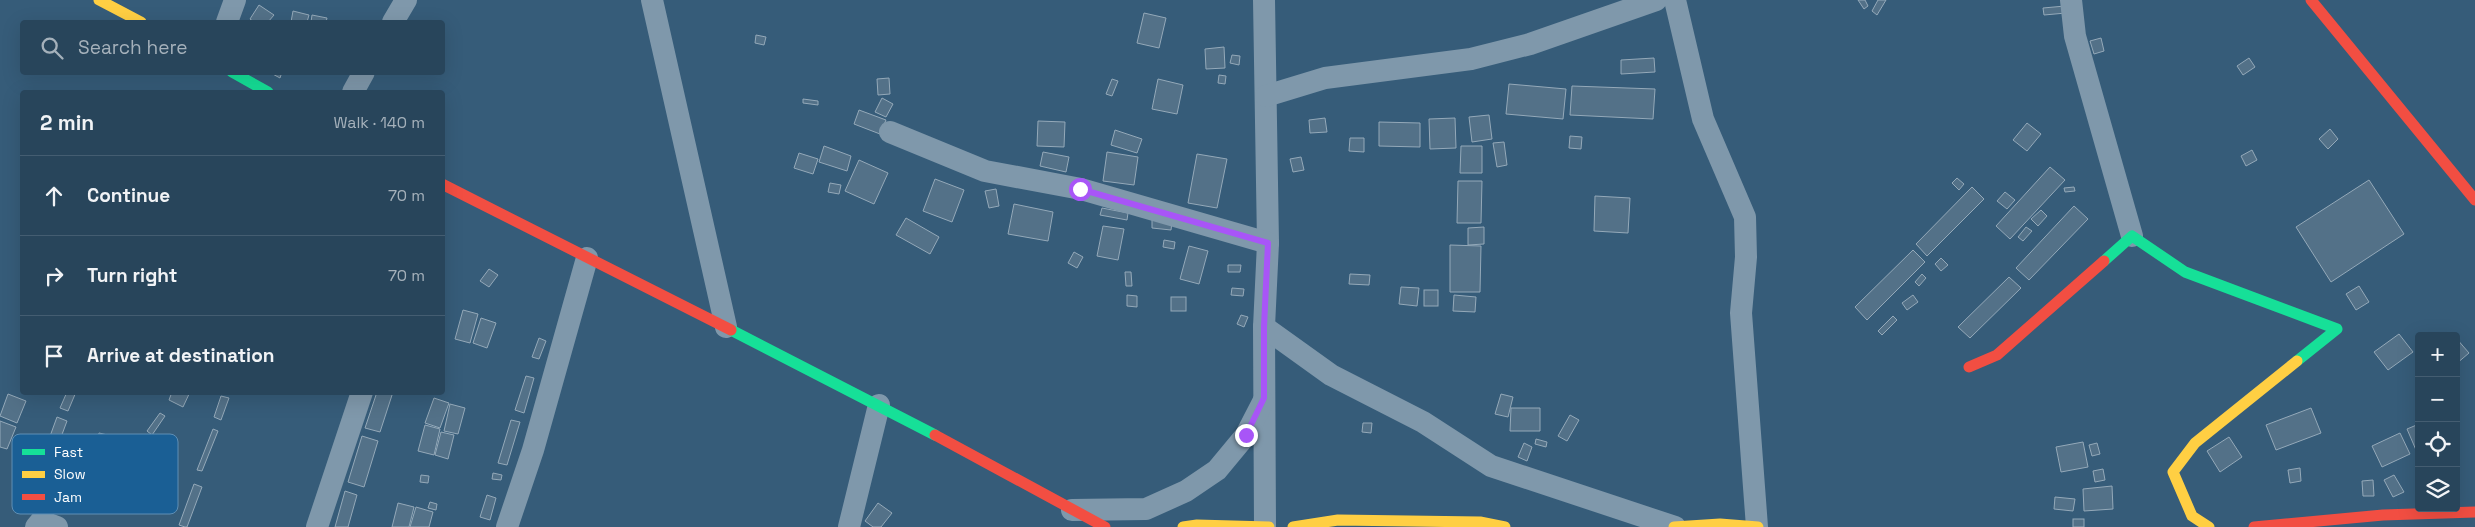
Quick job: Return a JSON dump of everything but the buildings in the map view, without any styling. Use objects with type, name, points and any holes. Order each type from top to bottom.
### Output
[{"type":"street","points":[[98,0],[137,20]]},
{"type":"street","points":[[228,20],[235,0]]},
{"type":"street","points":[[394,20],[406,0]]},
{"type":"street","points":[[652,0],[726,327]]},
{"type":"street","points":[[1264,0],[1268,243],[1264,327],[1265,527]]},
{"type":"street","points":[[1266,96],[1326,78],[1471,59],[1530,44],[1656,0]]},
{"type":"street","points":[[1264,327],[1331,375],[1423,422],[1491,466],[1674,527],[1720,524],[1757,527],[1741,313],[1746,257],[1745,217],[1703,119],[1676,0]]},
{"type":"street","points":[[2071,0],[2075,36],[2132,236],[2185,272],[2337,329],[2195,443],[2173,472],[2192,516],[2209,527]]},
{"type":"street","points":[[2311,0],[2475,200]]},
{"type":"street","points":[[237,75],[264,90]]},
{"type":"street","points":[[354,90],[362,75]]},
{"type":"street","points":[[890,132],[986,171],[1080,189],[1268,243]]},
{"type":"street","points":[[445,186],[879,404],[1105,527]]},
{"type":"street","points":[[1969,367],[1997,355],[2132,236]]},
{"type":"street","points":[[507,527],[533,450],[587,258]]},
{"type":"street","points":[[317,527],[361,395]]},
{"type":"street","points":[[1071,510],[1146,509],[1186,491],[1217,470],[1246,435],[1264,398]]},
{"type":"street","points":[[849,527],[879,404]]},
{"type":"street","points":[[2254,527],[2383,515],[2475,512]]},
{"type":"street","points":[[1293,527],[1338,520],[1380,520],[1480,522],[1505,527]]},
{"type":"street","points":[[36,527],[41,521],[57,527]]},
{"type":"street","points":[[1183,527],[1197,524],[1270,527]]},
{"type":"traffic: fast","points":[[237,75],[264,90]]},
{"type":"traffic: fast","points":[[2104,261],[2132,236],[2185,272],[2337,329],[2297,361]]},
{"type":"traffic: fast","points":[[731,330],[935,435]]},
{"type":"traffic: slow","points":[[99,0],[137,20]]},
{"type":"traffic: slow","points":[[2209,527],[2192,516],[2173,472],[2195,443],[2297,361]]},
{"type":"traffic: slow","points":[[1293,527],[1338,520],[1480,522],[1505,527]]},
{"type":"traffic: slow","points":[[1674,527],[1720,524],[1758,527]]},
{"type":"traffic: slow","points":[[1183,527],[1197,525],[1269,527]]},
{"type":"traffic: jam","points":[[2311,0],[2475,200]]},
{"type":"traffic: jam","points":[[445,186],[731,330]]},
{"type":"traffic: jam","points":[[1969,367],[1997,355],[2104,261]]},
{"type":"traffic: jam","points":[[935,435],[1105,527]]},
{"type":"traffic: jam","points":[[2254,527],[2383,515],[2475,512]]},
{"type":"route","points":[[1080,189],[1268,243],[1264,327],[1264,398],[1246,435]]}]
